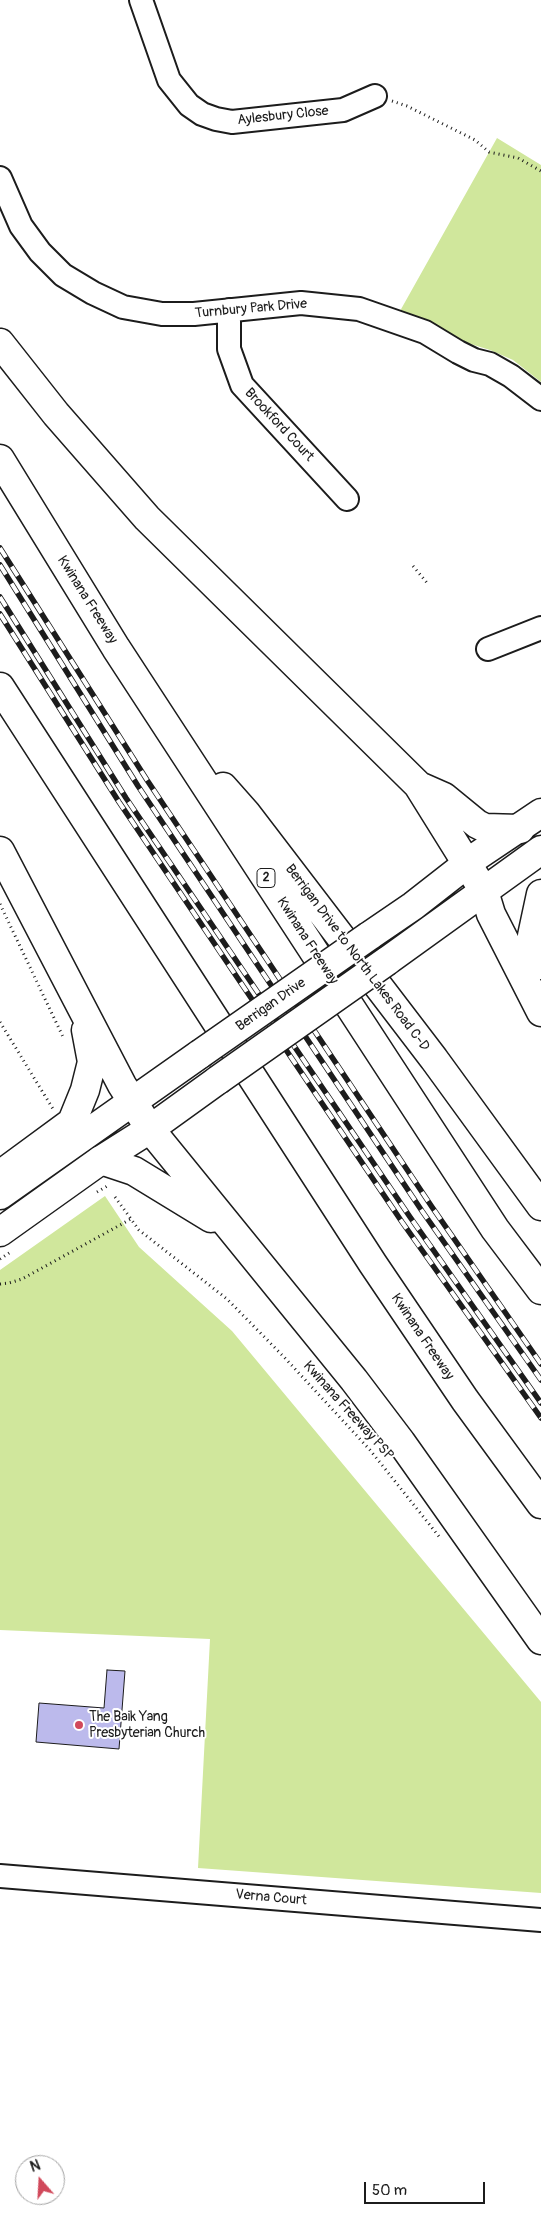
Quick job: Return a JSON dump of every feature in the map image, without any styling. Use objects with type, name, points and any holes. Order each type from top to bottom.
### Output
[{"type":"main road","points":[[0,343],[56,414],[147,518],[418,785],[484,890],[491,914],[541,1012]]},
{"type":"main road","name":"Kwinana Freeway","points":[[0,459],[162,719],[495,1229],[541,1290]]},
{"type":"main road","name":"Kwinana Freeway","points":[[0,687],[373,1264],[465,1400],[541,1504]]},
{"type":"main road","name":"Berrigan Drive to North Lakes Road C-D","points":[[162,719],[246,813],[434,1059],[541,1206]]},
{"type":"main road","points":[[418,785],[444,797],[477,824],[485,828],[520,829]]},
{"type":"main road","name":"Berrigan Drive","points":[[0,1195],[413,906],[468,864],[541,813]]},
{"type":"main road","points":[[0,1232],[387,962],[541,850]]},
{"type":"main road","points":[[0,851],[122,1085],[150,1129],[354,1380],[401,1442],[541,1640]]},
{"type":"main road","points":[[541,894],[532,936],[541,965]]},
{"type":"main road","points":[[0,1175],[72,1122],[85,1090],[92,1062],[82,1009]]},
{"type":"main road","points":[[101,1160],[134,1171],[192,1204],[233,1233]]},
{"type":"street","name":"Aylesbury Close","points":[[141,0],[169,80],[189,106],[202,114],[232,122],[343,110],[376,96]]},
{"type":"street","name":"Turnbury Park Drive","points":[[0,178],[21,226],[40,252],[64,275],[93,293],[123,307],[162,314],[194,314],[301,303],[359,308],[425,332],[474,360],[490,364],[511,376],[541,399]]},
{"type":"street","name":"Brookford Court","points":[[229,310],[229,349],[242,385],[347,500]]},
{"type":"street","points":[[488,649],[541,628]]},
{"type":"street","name":"Verna Court","points":[[0,1876],[541,1920]]},
{"type":"path","points":[[376,96],[407,106],[475,140],[489,152],[518,158],[541,171]]},
{"type":"path","points":[[412,566],[428,584]]},
{"type":"path","points":[[0,904],[67,1045]]},
{"type":"path","points":[[0,1022],[54,1110]]},
{"type":"path","name":"Kwinana Freeway PSP","points":[[115,1197],[139,1230],[227,1299],[284,1357],[370,1450],[444,1543]]},
{"type":"path","points":[[0,1284],[22,1279],[131,1219]]},
{"type":"green space","points":[[497,138],[541,165],[541,382],[513,360],[461,341],[422,318],[400,311]]},
{"type":"green space","points":[[105,1196],[139,1247],[232,1331],[541,1702],[541,1893],[198,1868],[210,1639],[0,1630],[0,1270]]},
{"type":"building","name":"The Baik Yang Presbyterian Church","points":[[107,1670],[125,1671],[119,1749],[36,1742],[39,1703],[104,1708]]},
{"type":"railway","points":[[0,548],[147,780],[432,1207],[541,1364]]},
{"type":"railway","points":[[0,565],[138,786],[422,1211],[541,1380]]},
{"type":"railway","points":[[0,597],[126,798],[410,1217],[541,1403]]},
{"type":"railway","points":[[0,614],[119,802],[402,1222],[541,1418]]},
{"type":"place","name":"The Baik Yang Presbyterian Church","points":[[79,1725]]}]
